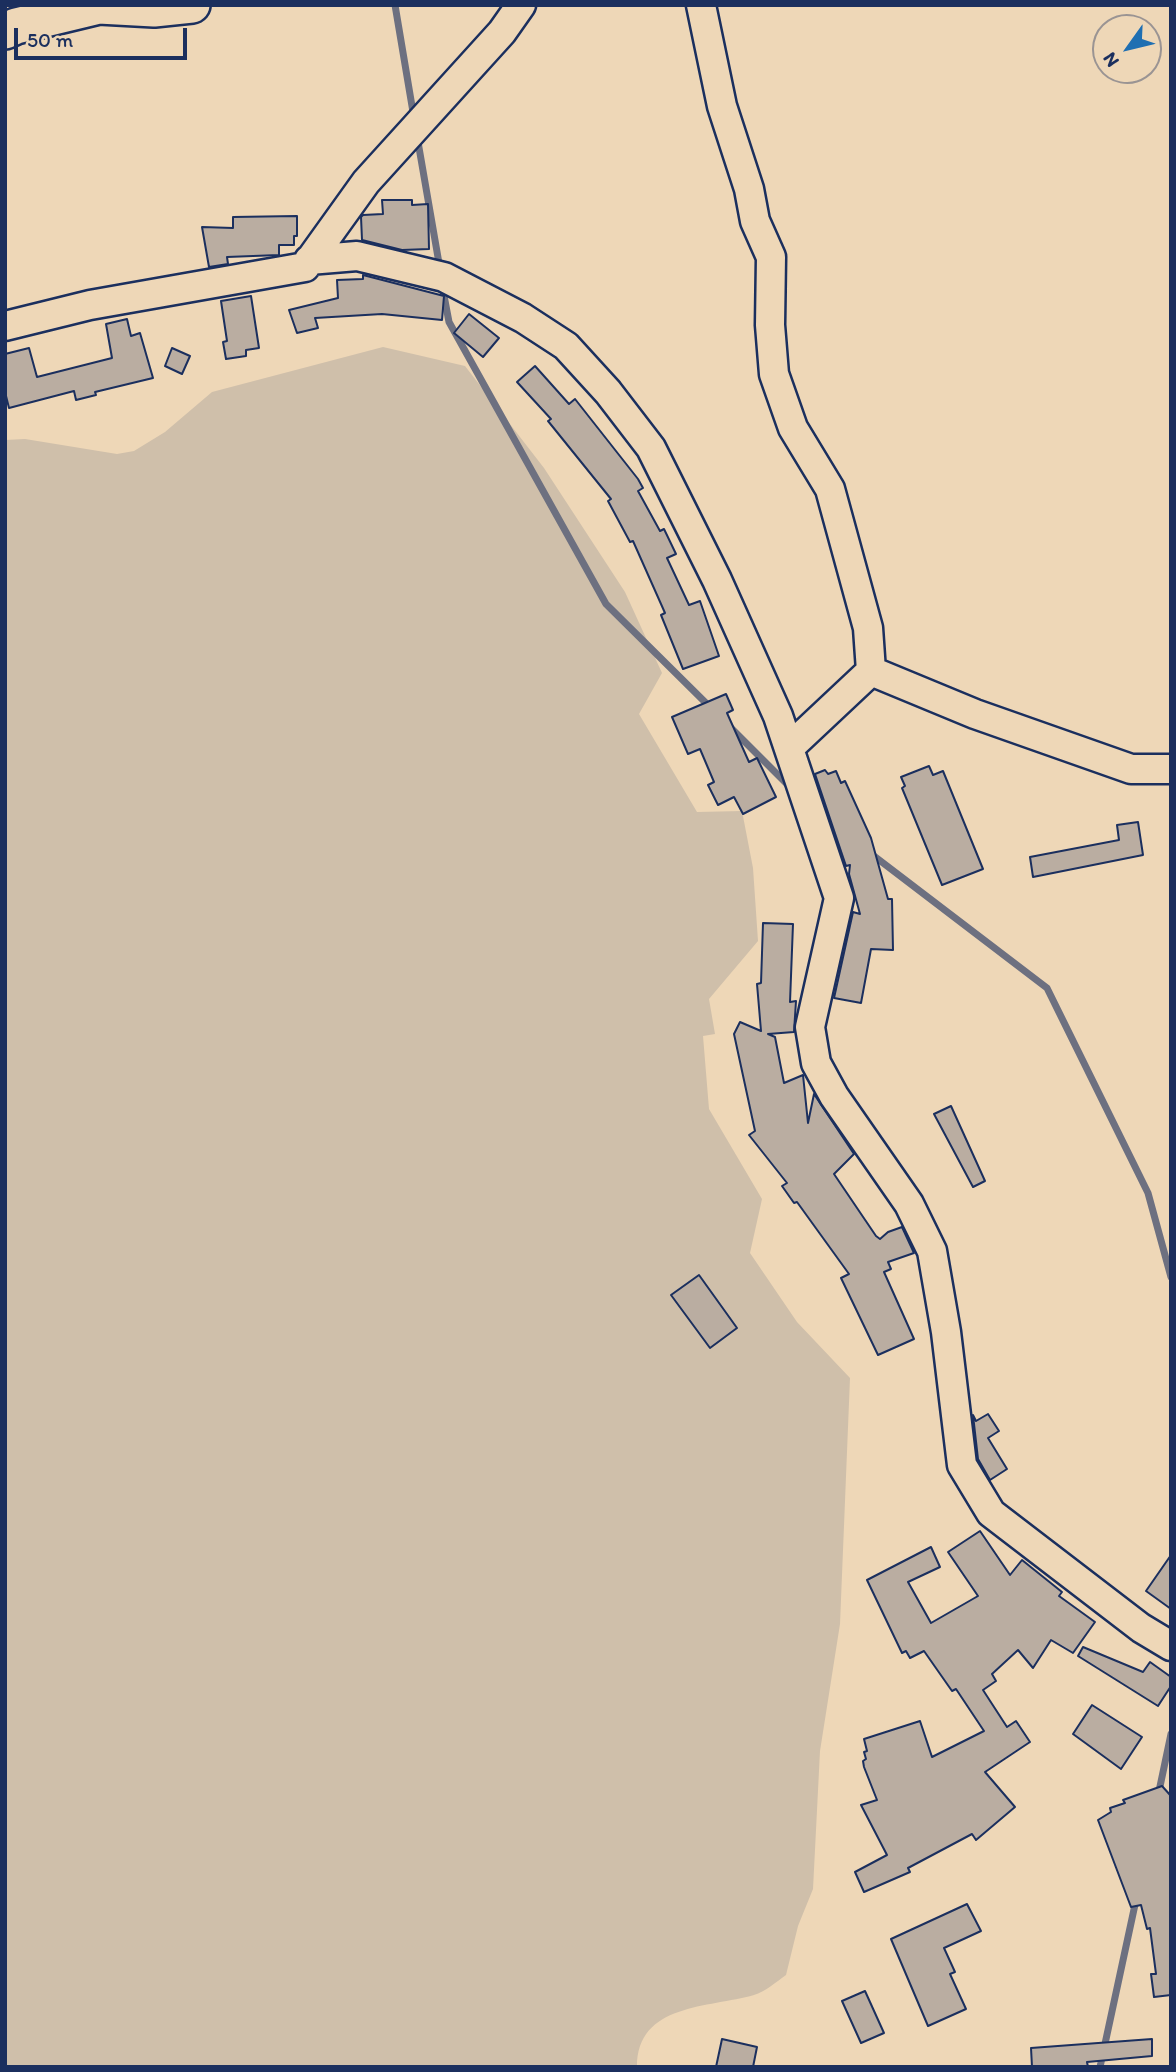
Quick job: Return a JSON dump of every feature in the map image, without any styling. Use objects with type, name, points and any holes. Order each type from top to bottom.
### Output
[{"type":"street","points":[[5,31],[99,6],[154,9],[192,5]]},
{"type":"street","points":[[5,327],[90,305],[304,267],[366,182],[502,32],[521,5]]},
{"type":"street","points":[[701,5],[722,106],[749,189],[755,221],[771,257],[770,325],[774,374],[793,428],[830,489],[868,628],[871,671]]},
{"type":"street","points":[[309,260],[356,256],[444,277],[523,318],[566,346],[608,392],[651,448],[717,580],[778,716],[839,898],[810,1027],[816,1063],[834,1096],[909,1204],[932,1251],[946,1332],[962,1465],[991,1513],[1141,1628],[1171,1646]]},
{"type":"street","points":[[789,748],[871,671]]},
{"type":"street","points":[[871,671],[975,714],[1131,769],[1171,769]]},
{"type":"shaded area","points":[[383,347],[465,366],[544,468],[625,592],[662,673],[639,714],[697,812],[742,811],[753,868],[758,941],[709,999],[715,1034],[703,1036],[709,1109],[762,1199],[750,1253],[797,1322],[850,1378],[840,1624],[820,1751],[813,1889],[798,1926],[786,1975],[758,1994],[697,2007],[662,2020],[649,2031],[640,2046],[637,2067],[5,2067],[5,440],[25,439],[117,454],[134,451],[165,432],[212,392]]},
{"type":"building","points":[[382,200],[412,200],[412,205],[428,204],[429,249],[402,250],[362,240],[361,217],[383,214]]},
{"type":"building","points":[[297,216],[294,245],[279,245],[279,255],[227,257],[228,264],[209,267],[202,227],[233,228],[233,217]]},
{"type":"building","points":[[363,275],[444,296],[442,320],[382,314],[315,318],[318,328],[297,333],[289,310],[338,298],[337,280],[363,279]]},
{"type":"building","points":[[251,296],[259,348],[246,350],[246,356],[226,359],[223,342],[227,341],[221,301]]},
{"type":"building","points":[[469,314],[499,338],[483,357],[454,333]]},
{"type":"building","points":[[127,319],[131,336],[140,333],[153,378],[95,392],[96,395],[76,400],[74,391],[9,408],[5,392],[5,354],[29,348],[37,377],[112,358],[106,324]]},
{"type":"building","points":[[172,348],[190,356],[182,374],[165,366]]},
{"type":"building","points":[[535,366],[569,404],[575,399],[638,479],[643,488],[638,491],[660,531],[664,529],[676,554],[667,558],[689,605],[700,601],[719,656],[683,669],[661,615],[665,613],[633,541],[630,542],[608,501],[611,499],[548,421],[551,419],[517,382]]},
{"type":"building","points":[[726,694],[733,710],[727,713],[749,762],[757,758],[776,797],[743,814],[734,797],[718,805],[708,785],[714,782],[700,749],[688,754],[672,717]]},
{"type":"building","points":[[929,766],[933,775],[943,771],[983,869],[942,885],[902,788],[905,786],[901,777]]},
{"type":"building","points":[[825,770],[828,774],[836,771],[841,783],[845,781],[871,838],[888,899],[892,899],[893,950],[871,949],[861,1003],[834,998],[853,912],[860,914],[849,874],[850,865],[846,866],[815,774]]},
{"type":"building","points":[[1138,822],[1143,855],[1033,877],[1030,857],[1119,840],[1117,825]]},
{"type":"building","points":[[763,923],[793,924],[790,1002],[796,1001],[794,1032],[768,1034],[775,1037],[784,1083],[803,1075],[808,1123],[814,1094],[854,1154],[834,1174],[876,1236],[880,1239],[888,1232],[902,1227],[914,1253],[888,1262],[891,1269],[884,1272],[914,1339],[878,1355],[841,1278],[849,1274],[797,1202],[794,1203],[782,1186],[787,1183],[749,1135],[755,1131],[734,1034],[740,1022],[761,1031],[757,984],[761,983]]},
{"type":"building","points":[[951,1106],[985,1181],[973,1187],[934,1114]]},
{"type":"building","points":[[699,1275],[737,1328],[710,1348],[671,1295]]},
{"type":"building","points":[[988,1414],[999,1431],[988,1438],[1007,1469],[990,1480],[978,1459],[973,1415],[976,1421]]},
{"type":"building","points":[[980,1531],[1010,1575],[1022,1560],[1062,1592],[1059,1596],[1095,1622],[1073,1653],[1051,1640],[1033,1668],[1018,1650],[992,1674],[996,1681],[983,1690],[1007,1727],[1016,1721],[1030,1742],[985,1772],[1015,1807],[976,1840],[972,1834],[908,1868],[910,1872],[864,1892],[855,1872],[887,1855],[861,1805],[877,1800],[864,1767],[864,1752],[867,1751],[864,1739],[920,1721],[932,1757],[984,1731],[956,1689],[952,1691],[924,1651],[910,1658],[906,1651],[902,1653],[867,1580],[931,1547],[940,1567],[908,1582],[931,1623],[978,1596],[948,1552]]},
{"type":"building","points":[[1171,1555],[1171,1609],[1146,1591]]},
{"type":"building","points":[[1083,1647],[1143,1672],[1150,1662],[1171,1677],[1171,1686],[1158,1706],[1078,1656]]},
{"type":"building","points":[[1092,1705],[1142,1737],[1121,1769],[1073,1734]]},
{"type":"building","points":[[1162,1786],[1171,1796],[1171,1995],[1154,1997],[1151,1974],[1156,1974],[1150,1928],[1147,1929],[1141,1905],[1131,1907],[1098,1820],[1111,1812],[1110,1808],[1125,1803],[1123,1800]]},
{"type":"building","points":[[967,1904],[981,1931],[944,1948],[955,1972],[950,1974],[966,2009],[928,2026],[891,1939]]},
{"type":"building","points":[[865,1991],[884,2033],[861,2043],[842,2001]]},
{"type":"building","points":[[722,2039],[757,2047],[753,2067],[716,2067]]},
{"type":"building","points":[[1152,2039],[1152,2056],[1087,2062],[1088,2067],[1032,2067],[1031,2048]]},
{"type":"waterway","points":[[395,5],[414,118]]},
{"type":"waterway","points":[[417,136],[440,269]]},
{"type":"waterway","points":[[442,285],[449,322],[606,604],[712,709]]},
{"type":"waterway","points":[[730,727],[791,788]]},
{"type":"waterway","points":[[870,853],[1047,988],[1148,1193],[1171,1277]]},
{"type":"waterway","points":[[1158,1796],[1171,1734]]},
{"type":"waterway","points":[[1100,2067],[1136,1900]]}]
